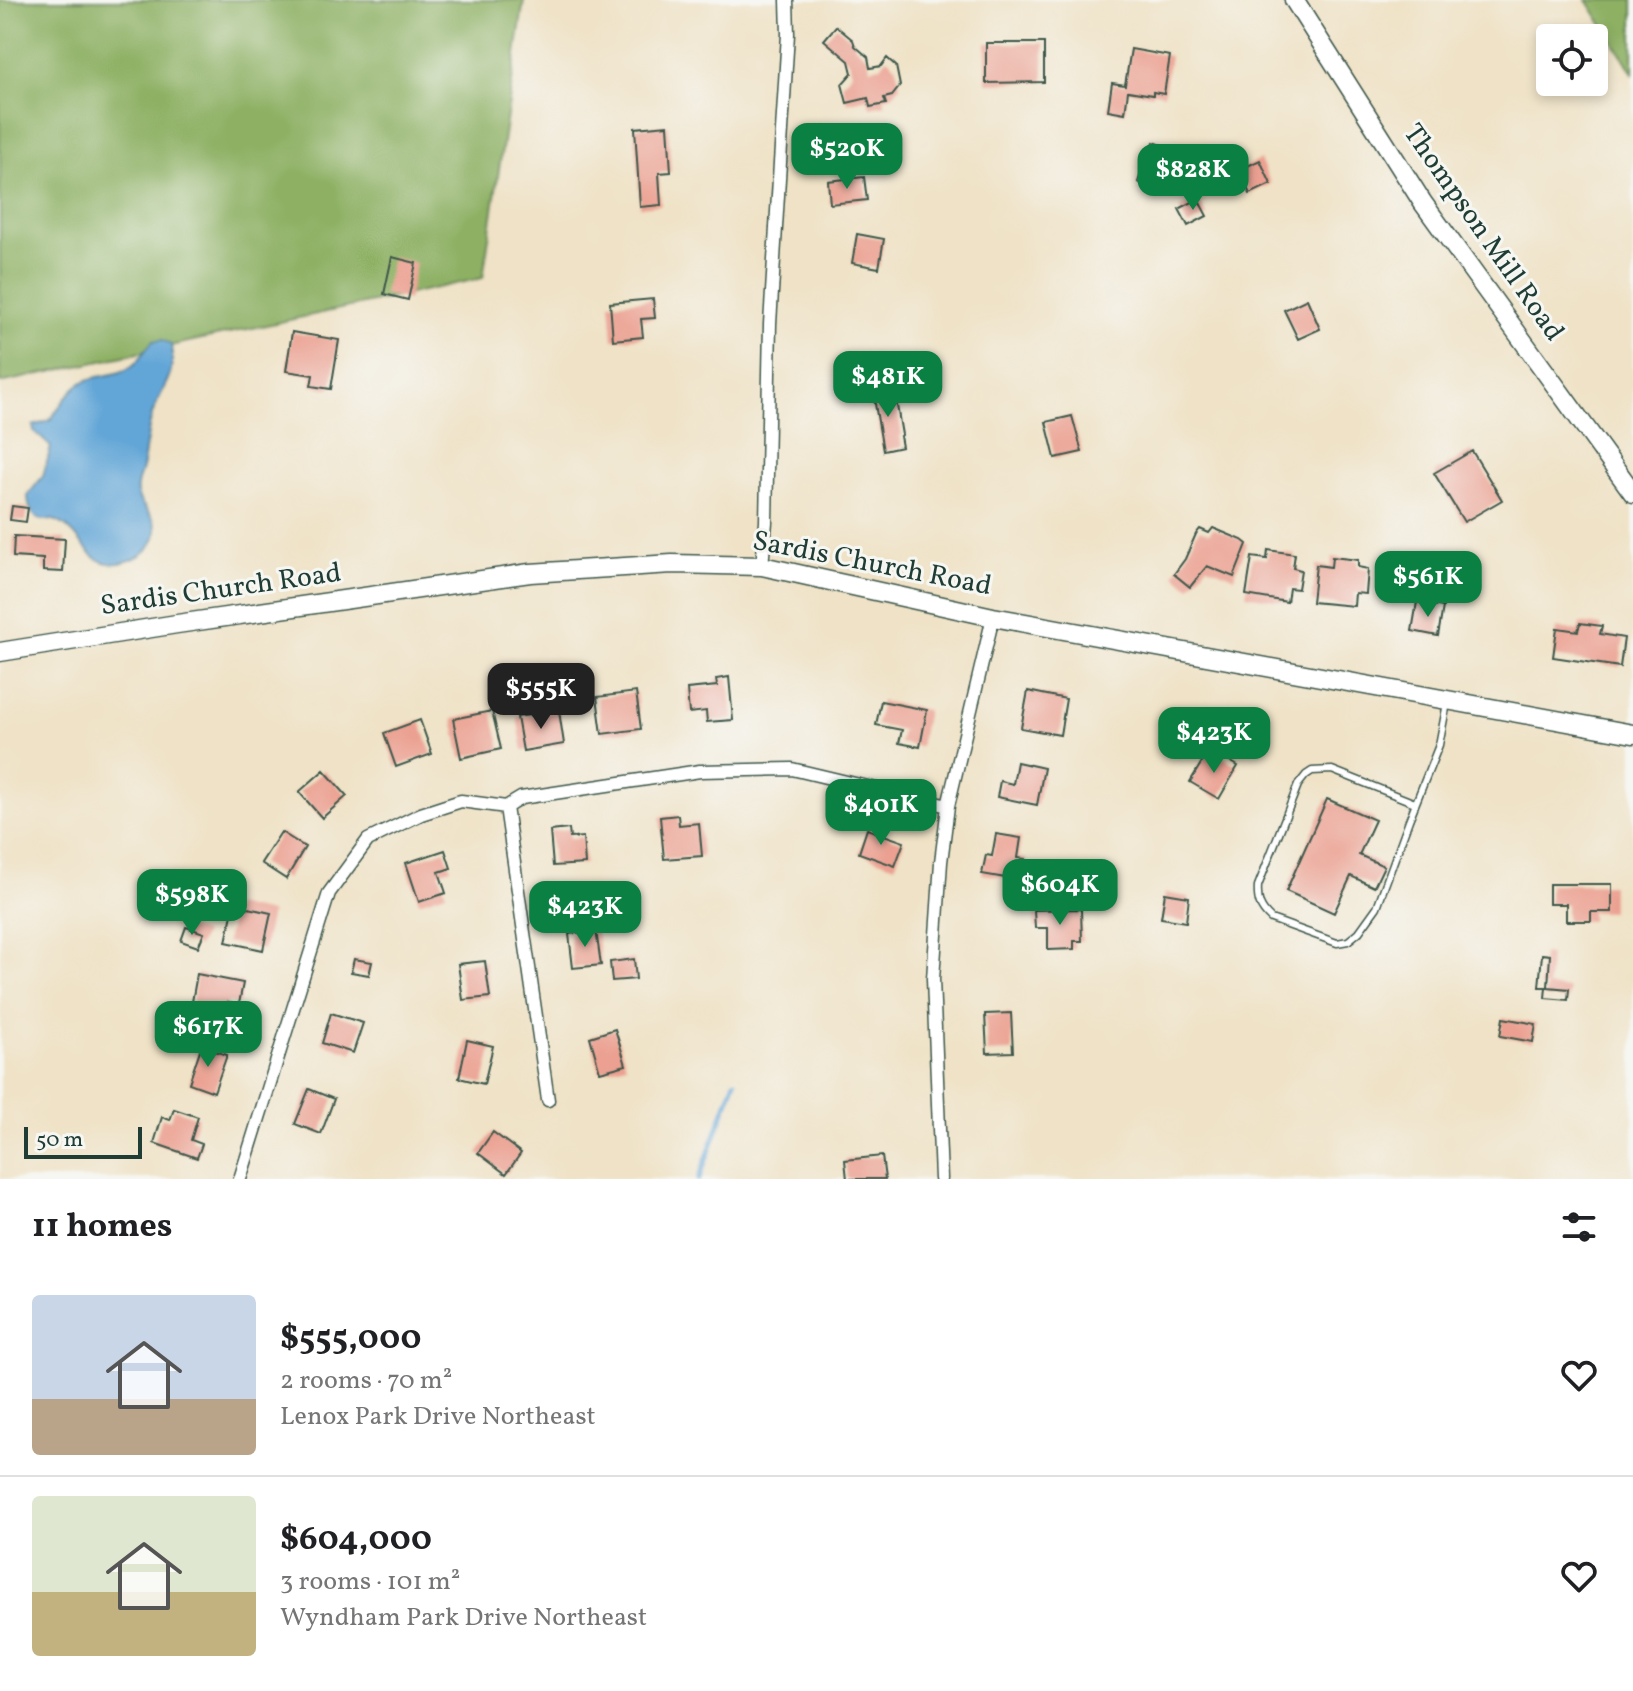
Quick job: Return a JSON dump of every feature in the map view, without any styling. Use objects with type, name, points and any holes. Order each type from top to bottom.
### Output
[{"type":"street","points":[[762,566],[766,522],[770,324],[788,34],[787,0]]},
{"type":"street","name":"Thompson Mill Road","points":[[1293,0],[1423,203],[1633,493]]},
{"type":"street","name":"Sardis Church Road","points":[[0,652],[530,573],[672,564],[762,566],[993,617],[1633,734]]},
{"type":"street","points":[[941,1179],[933,979],[941,862],[948,806],[993,617]]},
{"type":"street","points":[[240,1179],[329,893],[368,840],[421,814],[461,801],[506,807],[521,798],[700,771],[792,769],[948,806]]},
{"type":"street","points":[[506,807],[548,1100]]},
{"type":"lane","points":[[1415,803],[1332,770],[1320,769],[1306,775],[1298,785],[1258,886],[1257,896],[1263,912],[1271,919],[1337,943],[1348,941],[1359,932],[1377,907],[1439,745],[1447,700]]},
{"type":"green space","points":[[0,0],[524,0],[483,278],[0,383]]},
{"type":"green space","points":[[1587,0],[1633,0],[1633,73],[1608,33],[1608,24],[1602,24]]},
{"type":"water","points":[[163,340],[171,345],[172,365],[152,415],[137,489],[155,525],[154,539],[150,547],[135,558],[107,563],[91,554],[63,524],[38,518],[32,512],[28,495],[43,476],[51,447],[34,431],[33,426],[49,421],[83,382],[126,370],[138,361],[153,341]]},
{"type":"building","points":[[836,26],[868,57],[870,68],[881,66],[887,58],[896,66],[900,86],[892,96],[884,98],[886,104],[870,107],[868,98],[847,103],[842,84],[852,73],[849,61],[824,40]]},
{"type":"building","points":[[986,43],[1044,43],[1044,82],[986,83]]},
{"type":"building","points":[[1131,49],[1170,56],[1164,94],[1128,91],[1125,113],[1108,110],[1112,83],[1125,85]]},
{"type":"building","points":[[668,125],[671,172],[659,173],[661,205],[640,207],[635,128]]},
{"type":"building","points":[[1154,142],[1170,148],[1155,189],[1138,182]]},
{"type":"building","points":[[1260,160],[1271,184],[1250,194],[1239,170]]},
{"type":"building","points":[[864,177],[867,200],[830,204],[828,181]]},
{"type":"building","points":[[1198,199],[1207,216],[1188,226],[1179,209]]},
{"type":"building","points":[[857,234],[884,239],[879,268],[852,263]]},
{"type":"building","points":[[392,257],[416,263],[408,300],[384,294]]},
{"type":"building","points":[[653,299],[655,318],[641,319],[643,337],[613,340],[610,303]]},
{"type":"building","points":[[1307,299],[1320,329],[1298,339],[1284,310]]},
{"type":"building","points":[[292,332],[339,340],[331,389],[311,386],[313,375],[286,371]]},
{"type":"building","points":[[894,388],[902,447],[883,451],[873,392]]},
{"type":"building","points":[[1072,416],[1082,452],[1055,458],[1046,422]]},
{"type":"building","points":[[1472,451],[1502,500],[1464,522],[1434,473]]},
{"type":"building","points":[[12,506],[28,508],[26,522],[10,520]]},
{"type":"building","points":[[1213,528],[1247,544],[1234,577],[1207,566],[1190,587],[1174,574],[1200,529],[1209,533]]},
{"type":"building","points":[[14,536],[65,539],[63,572],[43,571],[43,559],[13,557]]},
{"type":"building","points":[[1268,550],[1295,554],[1293,568],[1301,570],[1298,589],[1289,588],[1287,602],[1246,595],[1252,557],[1267,559]]},
{"type":"building","points":[[1332,557],[1358,560],[1358,567],[1368,569],[1366,594],[1355,593],[1354,606],[1312,602],[1316,565],[1331,567]]},
{"type":"building","points":[[1417,602],[1443,607],[1438,636],[1412,631]]},
{"type":"building","points":[[1580,623],[1602,626],[1600,634],[1624,638],[1620,667],[1553,657],[1557,628],[1578,631]]},
{"type":"building","points":[[729,677],[733,720],[707,722],[706,711],[689,713],[687,689],[717,686],[716,679]]},
{"type":"building","points":[[1028,691],[1066,699],[1060,735],[1021,728]]},
{"type":"building","points":[[636,692],[641,729],[602,734],[597,697]]},
{"type":"building","points":[[881,701],[927,710],[920,747],[899,743],[902,730],[876,725]]},
{"type":"building","points":[[492,711],[501,749],[461,758],[453,719]]},
{"type":"building","points":[[559,711],[564,744],[523,751],[517,717]]},
{"type":"building","points":[[420,720],[432,754],[396,767],[384,733]]},
{"type":"building","points":[[1218,754],[1238,766],[1219,799],[1190,782],[1206,755],[1215,760]]},
{"type":"building","points":[[1017,762],[1044,768],[1037,805],[997,797],[1000,781],[1013,784]]},
{"type":"building","points":[[324,770],[347,796],[322,818],[299,792]]},
{"type":"building","points":[[1327,799],[1375,820],[1359,855],[1384,866],[1374,887],[1351,876],[1334,913],[1286,891]]},
{"type":"building","points":[[678,815],[679,825],[699,823],[702,856],[664,859],[660,817]]},
{"type":"building","points":[[569,829],[570,838],[583,837],[585,864],[553,866],[550,831]]},
{"type":"building","points":[[867,829],[904,842],[895,866],[859,853]]},
{"type":"building","points":[[281,832],[305,847],[286,879],[261,863]]},
{"type":"building","points":[[996,834],[1021,838],[1018,858],[1026,859],[1023,881],[982,874],[986,855],[992,856]]},
{"type":"building","points":[[445,850],[451,868],[439,872],[446,893],[419,902],[406,863]]},
{"type":"building","points":[[1549,884],[1612,884],[1612,912],[1591,912],[1591,921],[1566,921],[1566,904],[1549,904]]},
{"type":"building","points":[[1165,893],[1189,897],[1186,922],[1161,918]]},
{"type":"building","points":[[234,905],[271,913],[263,950],[226,942]]},
{"type":"building","points":[[1081,909],[1082,941],[1074,941],[1074,949],[1048,950],[1048,928],[1035,928],[1034,910]]},
{"type":"building","points":[[186,927],[204,933],[198,947],[181,941]]},
{"type":"building","points":[[596,930],[601,965],[573,968],[569,934]]},
{"type":"building","points":[[1542,954],[1550,955],[1548,987],[1569,989],[1568,1000],[1545,998],[1546,987],[1539,987]]},
{"type":"building","points":[[354,959],[372,962],[369,975],[351,972]]},
{"type":"building","points":[[634,959],[636,979],[612,981],[610,962]]},
{"type":"building","points":[[485,961],[490,997],[463,1000],[458,964]]},
{"type":"building","points":[[197,974],[243,983],[239,1004],[228,1002],[224,1019],[190,1013]]},
{"type":"building","points":[[331,1013],[363,1023],[353,1053],[322,1043]]},
{"type":"building","points":[[1011,1013],[1013,1052],[987,1053],[985,1014]]},
{"type":"building","points":[[1503,1018],[1536,1024],[1533,1042],[1500,1036]]},
{"type":"building","points":[[615,1029],[626,1065],[600,1072],[590,1037]]},
{"type":"building","points":[[467,1040],[493,1046],[484,1084],[459,1078]]},
{"type":"building","points":[[201,1047],[227,1055],[214,1092],[189,1083]]},
{"type":"building","points":[[309,1089],[334,1099],[321,1134],[295,1124]]},
{"type":"building","points":[[174,1109],[198,1117],[191,1140],[202,1144],[197,1158],[154,1143],[162,1117],[170,1120]]},
{"type":"building","points":[[493,1132],[521,1153],[506,1174],[478,1153]]},
{"type":"building","points":[[882,1156],[885,1179],[847,1179],[845,1160]]},
{"type":"waterway","points":[[699,1179],[735,1081]]}]
